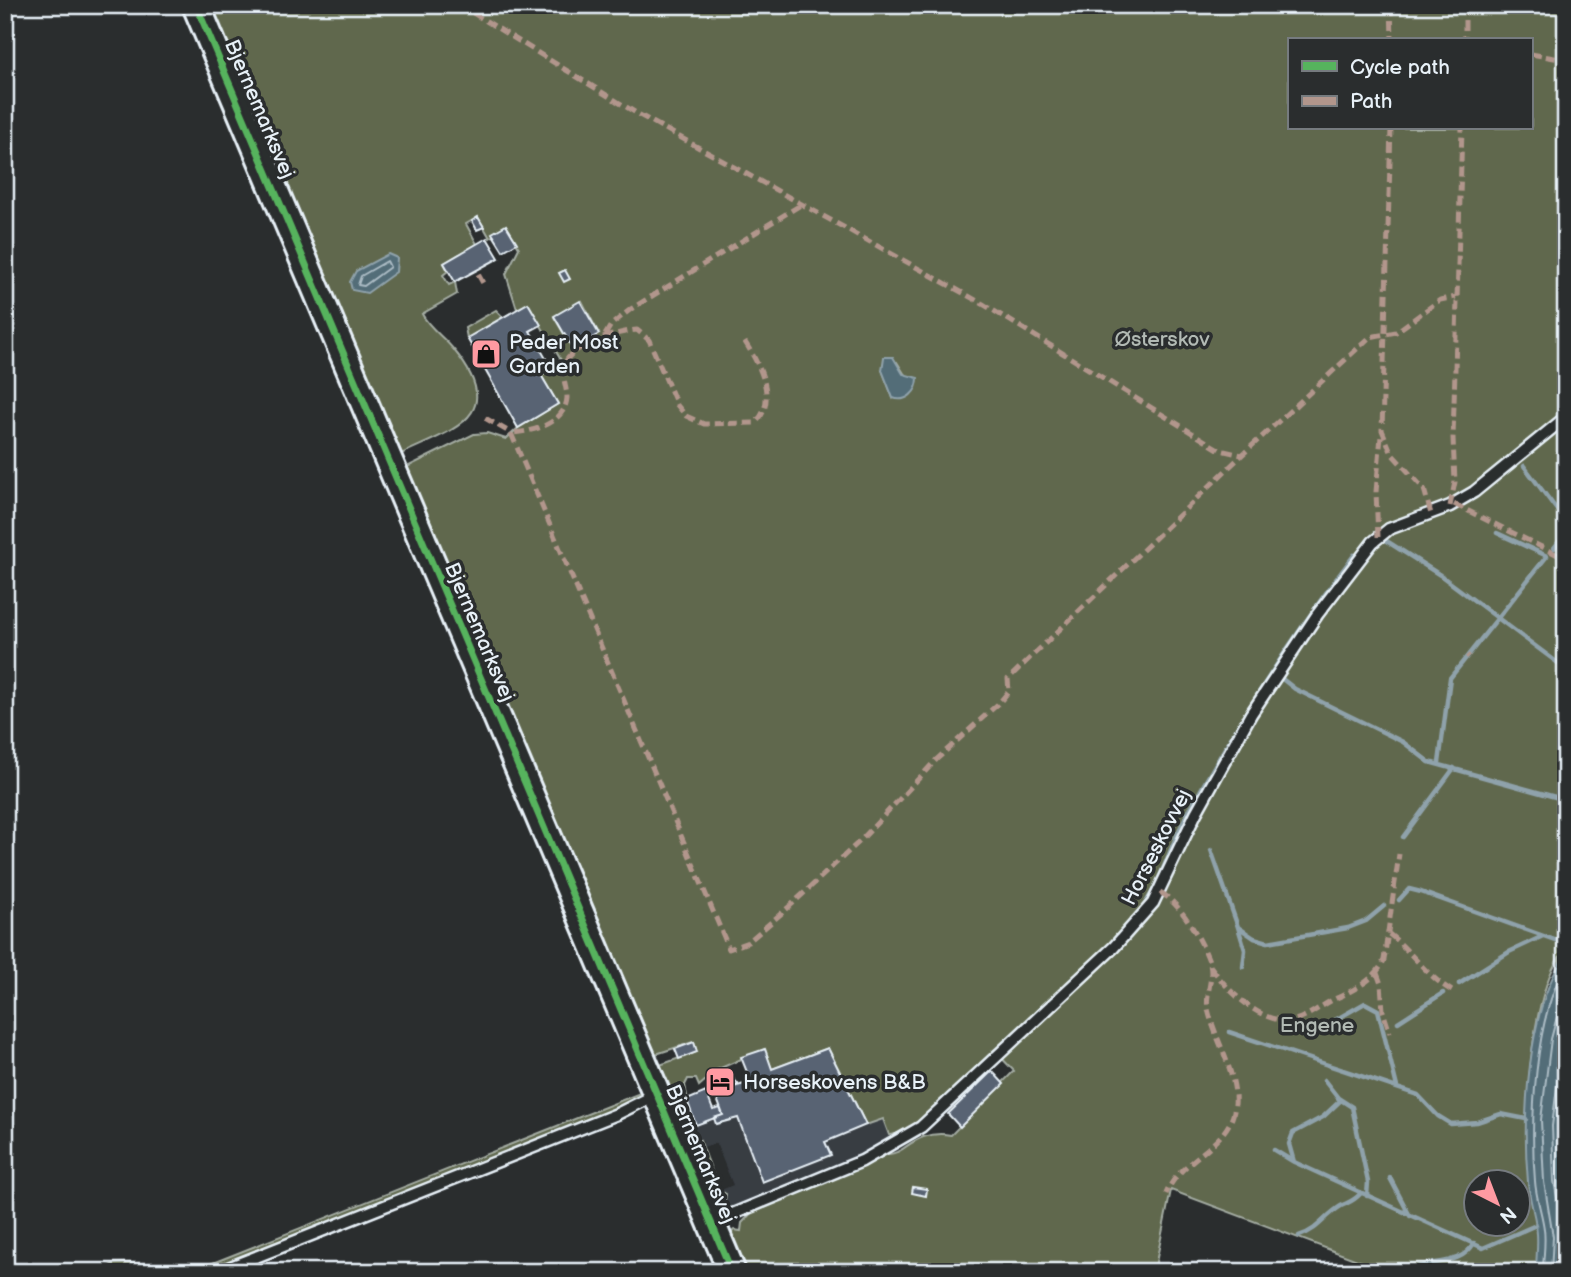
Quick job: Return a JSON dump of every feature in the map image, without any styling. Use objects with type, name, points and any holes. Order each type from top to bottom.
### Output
[{"type":"street","name":"Bjernemarksvej","points":[[197,5],[732,1272]]},
{"type":"lane","name":"Horseskovvej","points":[[711,1223],[844,1169],[921,1127],[1122,939],[1153,903],[1196,813],[1251,714],[1318,615],[1373,542],[1390,529],[1450,506],[1474,492],[1566,417]]},
{"type":"lane","points":[[218,1272],[624,1112],[657,1095]]},
{"type":"shaded area","points":[[714,1118],[717,1124],[738,1118],[762,1182],[830,1156],[825,1142],[883,1119],[890,1139],[866,1155],[728,1209],[719,1191],[733,1185],[716,1143],[703,1147],[703,1141],[693,1143],[684,1124],[691,1126]]},
{"type":"green space","points":[[206,5],[1566,5],[1566,1272],[1389,1272],[1171,1190],[1154,1272],[743,1272],[729,1235],[734,1230],[741,1231],[742,1223],[754,1210],[900,1151],[919,1139],[938,1134],[951,1135],[1014,1071],[994,1050],[929,1113],[901,1132],[889,1135],[883,1119],[866,1125],[828,1048],[772,1069],[764,1049],[707,1074],[706,1080],[699,1086],[696,1079],[688,1079],[685,1085],[687,1097],[683,1099],[693,1126],[679,1123],[405,468],[474,434],[487,433],[506,439],[518,428],[558,404],[541,375],[562,362],[528,303],[517,309],[506,274],[519,248],[506,225],[490,238],[478,217],[466,224],[477,244],[444,263],[448,271],[443,275],[449,285],[455,282],[457,294],[422,314],[454,350],[470,373],[476,392],[475,407],[466,419],[453,429],[397,456]],"holes":[[[582,301],[599,334],[573,349],[554,317]],[[897,362],[905,375],[893,398],[882,370]],[[1560,956],[1529,1155],[1528,1155],[1527,1109],[1532,1052],[1543,997],[1550,974]],[[693,1042],[697,1052],[657,1066],[653,1055]]]},
{"type":"green space","points":[[496,310],[503,317],[467,338],[465,328]]},
{"type":"green space","points":[[645,1091],[650,1105],[227,1272],[190,1272]]},
{"type":"green space","points":[[700,1140],[719,1190],[726,1194],[725,1200],[714,1205],[690,1146]]},
{"type":"green space","points":[[131,1263],[161,1272],[96,1272],[114,1264]]},
{"type":"water","points":[[388,254],[397,258],[396,272],[367,293],[352,290],[350,282],[356,271]]},
{"type":"water","points":[[884,357],[893,357],[903,374],[918,378],[916,388],[907,398],[893,398],[882,370]]},
{"type":"water","points":[[1566,954],[1566,1272],[1536,1272],[1537,1234],[1532,1205],[1532,1168],[1527,1168],[1526,1156],[1527,1096],[1535,1033],[1553,977]]},
{"type":"building","points":[[478,217],[484,227],[477,230],[472,221]]},
{"type":"building","points":[[506,225],[517,243],[503,251],[492,233]]},
{"type":"building","points":[[487,238],[499,258],[455,282],[444,263]]},
{"type":"building","points":[[565,270],[570,279],[564,282],[559,273]]},
{"type":"building","points":[[580,301],[599,334],[573,349],[554,316]]},
{"type":"building","points":[[528,303],[541,325],[530,331],[552,369],[541,375],[558,404],[518,428],[467,338]]},
{"type":"building","points":[[694,1042],[697,1052],[679,1059],[675,1049]]},
{"type":"building","points":[[828,1048],[866,1125],[825,1142],[831,1155],[762,1182],[738,1118],[716,1124],[714,1118],[723,1115],[716,1096],[725,1093],[723,1090],[751,1082],[741,1057],[765,1049],[772,1069]]},
{"type":"building","name":"Horseskovens B&B","points":[[726,1070],[732,1087],[716,1096],[709,1077]]},
{"type":"building","points":[[992,1071],[1004,1084],[960,1127],[948,1114]]},
{"type":"building","points":[[730,1075],[738,1084],[738,1085],[732,1087]]},
{"type":"building","points":[[706,1092],[713,1110],[720,1108],[723,1115],[696,1125],[687,1100]]},
{"type":"building","points":[[913,1187],[927,1189],[926,1196],[912,1193]]},
{"type":"waterway","points":[[1524,466],[1566,522]]},
{"type":"waterway","points":[[1439,763],[1450,678],[1547,556],[1497,533]]},
{"type":"waterway","points":[[1554,548],[1566,533]]},
{"type":"waterway","points":[[1385,540],[1440,575],[1566,669]]},
{"type":"waterway","points":[[1143,907],[1183,823],[1227,745],[1287,648],[1354,555]]},
{"type":"waterway","points":[[1281,678],[1295,689],[1403,742],[1429,762],[1566,800]]},
{"type":"waterway","points":[[1403,837],[1454,768]]},
{"type":"waterway","points":[[1211,850],[1238,927],[1254,938],[1268,942],[1348,928],[1366,921],[1384,906]]},
{"type":"waterway","points":[[1399,900],[1409,889],[1421,892],[1566,944]]},
{"type":"waterway","points":[[1238,927],[1245,950],[1243,967]]},
{"type":"waterway","points":[[1459,984],[1509,952],[1543,936]]},
{"type":"waterway","points":[[1398,1022],[1443,993]]},
{"type":"waterway","points":[[1330,1023],[1365,1003],[1378,1010],[1397,1087]]},
{"type":"waterway","points":[[1229,1032],[1418,1095],[1438,1116],[1451,1124],[1477,1122],[1501,1114],[1526,1119]]},
{"type":"waterway","points":[[1324,1080],[1338,1098],[1352,1107],[1368,1182],[1367,1196]]},
{"type":"waterway","points":[[1341,1100],[1323,1117],[1293,1133],[1289,1144],[1294,1162],[1483,1248],[1536,1225]]},
{"type":"waterway","points":[[1274,1150],[1294,1162]]},
{"type":"waterway","points":[[1390,1178],[1410,1216]]},
{"type":"waterway","points":[[1299,1236],[1312,1230],[1335,1210],[1360,1194]]},
{"type":"waterway","points":[[1409,1270],[1454,1259],[1468,1251],[1474,1243]]},
{"type":"marked path","points":[[460,5],[636,113],[983,304],[1220,450],[1242,455],[1370,337],[1396,332],[1440,300],[1456,297]]},
{"type":"marked path","points":[[1391,5],[1392,38]]},
{"type":"marked path","points":[[1465,5],[1465,38]]},
{"type":"marked path","points":[[1532,54],[1566,60]]},
{"type":"marked path","points":[[1391,130],[1382,430],[1392,454],[1424,489],[1431,514]]},
{"type":"marked path","points":[[1450,506],[1455,482],[1453,438],[1462,130]]},
{"type":"marked path","points":[[605,335],[611,325],[631,309],[802,204]]},
{"type":"marked path","points":[[478,274],[484,285]]},
{"type":"marked path","points":[[745,342],[761,371],[766,394],[766,404],[755,423],[704,424],[686,416],[677,405],[649,340],[637,330],[607,336],[576,351],[564,365],[567,398],[560,414],[546,425],[511,433],[729,949],[748,942],[861,840],[937,759],[999,703],[1009,691],[1008,679],[1242,455]]},
{"type":"marked path","points":[[485,418],[511,433]]},
{"type":"marked path","points":[[1378,537],[1376,492],[1381,436]]},
{"type":"marked path","points":[[1454,504],[1566,559]]},
{"type":"marked path","points":[[1211,967],[1247,1005],[1270,1018],[1283,1020],[1301,1018],[1359,987],[1371,978],[1384,960],[1399,854]]},
{"type":"marked path","points":[[1160,892],[1189,923],[1209,961],[1211,973],[1208,1009],[1228,1063],[1235,1091],[1232,1118],[1226,1129],[1180,1173],[1166,1194]]},
{"type":"marked path","points":[[1389,934],[1436,980],[1454,992]]},
{"type":"marked path","points":[[1377,973],[1381,984],[1383,1011],[1390,1033]]},
{"type":"cycle path","points":[[196,5],[732,1272]]},
{"type":"place","name":"Peder Most Garden","points":[[486,354]]},
{"type":"place","name":"Horseskovens B&B","points":[[720,1082]]},
{"type":"park label","name":"Østerskov","points":[[1162,339]]},
{"type":"park label","name":"Engene","points":[[1317,1025]]}]
